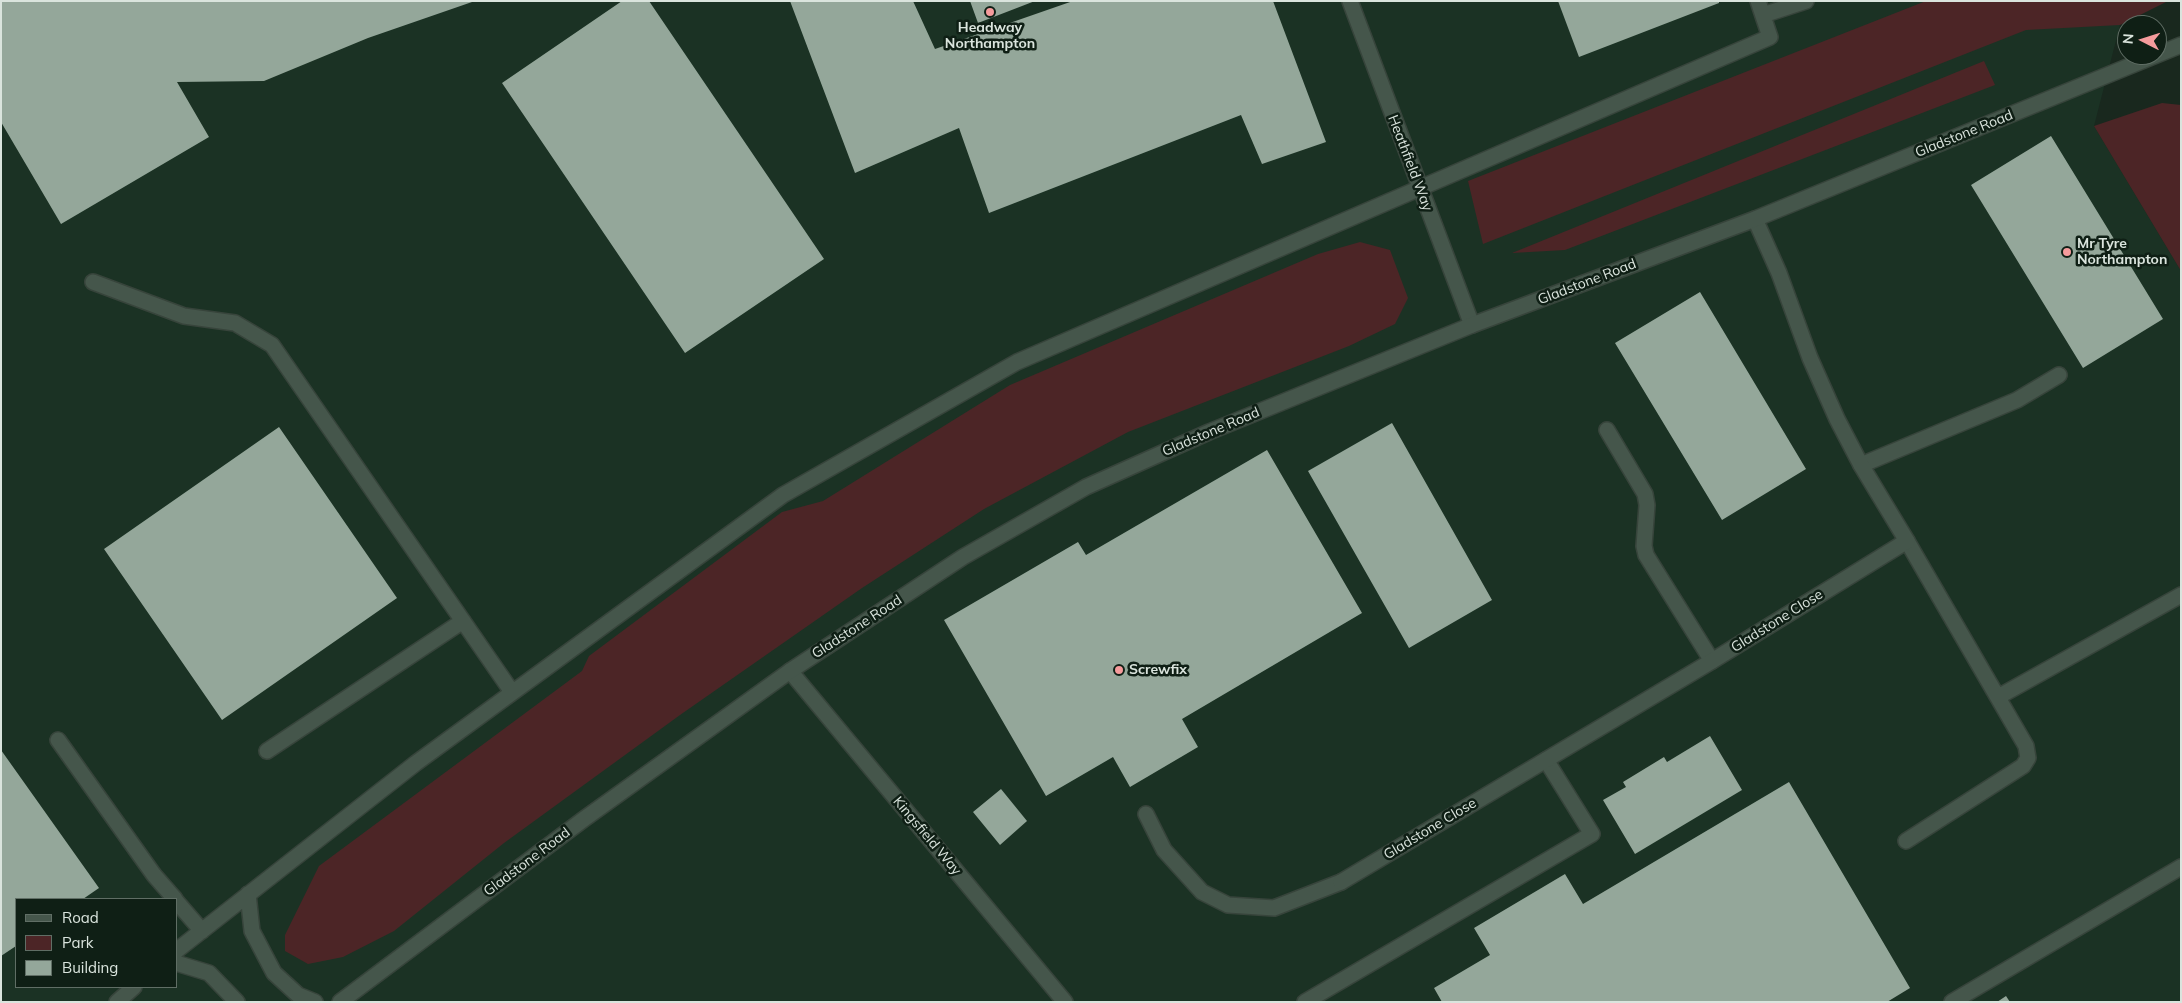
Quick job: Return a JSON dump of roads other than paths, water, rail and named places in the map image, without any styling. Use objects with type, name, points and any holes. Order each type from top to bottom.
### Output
[{"type":"street","name":"Heathfield Way","points":[[1350,1],[1419,189],[1472,325]]},
{"type":"street","points":[[178,949],[416,762],[783,495],[1017,362],[1770,37],[1761,8],[1806,1]]},
{"type":"street","name":"Gladstone Road","points":[[340,1002],[584,819],[790,671],[964,557],[1086,487],[1208,432],[1472,325],[1755,219],[2181,46]]},
{"type":"street","points":[[1755,219],[1778,273],[1810,358],[1837,418],[1862,465],[2026,746],[2028,758],[2023,766],[1906,841]]},
{"type":"street","points":[[93,282],[184,316],[235,322],[272,345],[512,692]]},
{"type":"street","points":[[1862,465],[2017,400],[2059,375]]},
{"type":"street","points":[[1607,430],[1645,494],[1647,515],[1644,546],[1646,555],[1712,661]]},
{"type":"street","name":"Gladstone Close","points":[[1146,814],[1164,850],[1202,892],[1228,905],[1274,908],[1341,882],[1712,661],[1907,541]]},
{"type":"street","points":[[1998,697],[2181,595]]},
{"type":"street","points":[[267,751],[463,621]]},
{"type":"street","name":"Kingsfield Way","points":[[790,671],[1065,1002]]},
{"type":"street","points":[[58,740],[154,875],[174,898]]},
{"type":"street","points":[[1305,1002],[1592,834],[1546,760]]},
{"type":"street","points":[[1952,1002],[2181,867]]},
{"type":"street","points":[[248,894],[252,931],[274,973],[298,995],[315,1002]]},
{"type":"street","points":[[178,902],[202,931]]},
{"type":"street","points":[[178,964],[209,973],[237,1002]]},
{"type":"street","points":[[117,1002],[133,988]]},
{"type":"place","name":"Headway Northampton","points":[[990,12]]},
{"type":"place","name":"Mr Tyre Northampton","points":[[2067,252]]},
{"type":"place","name":"Screwfix","points":[[1119,670]]}]
